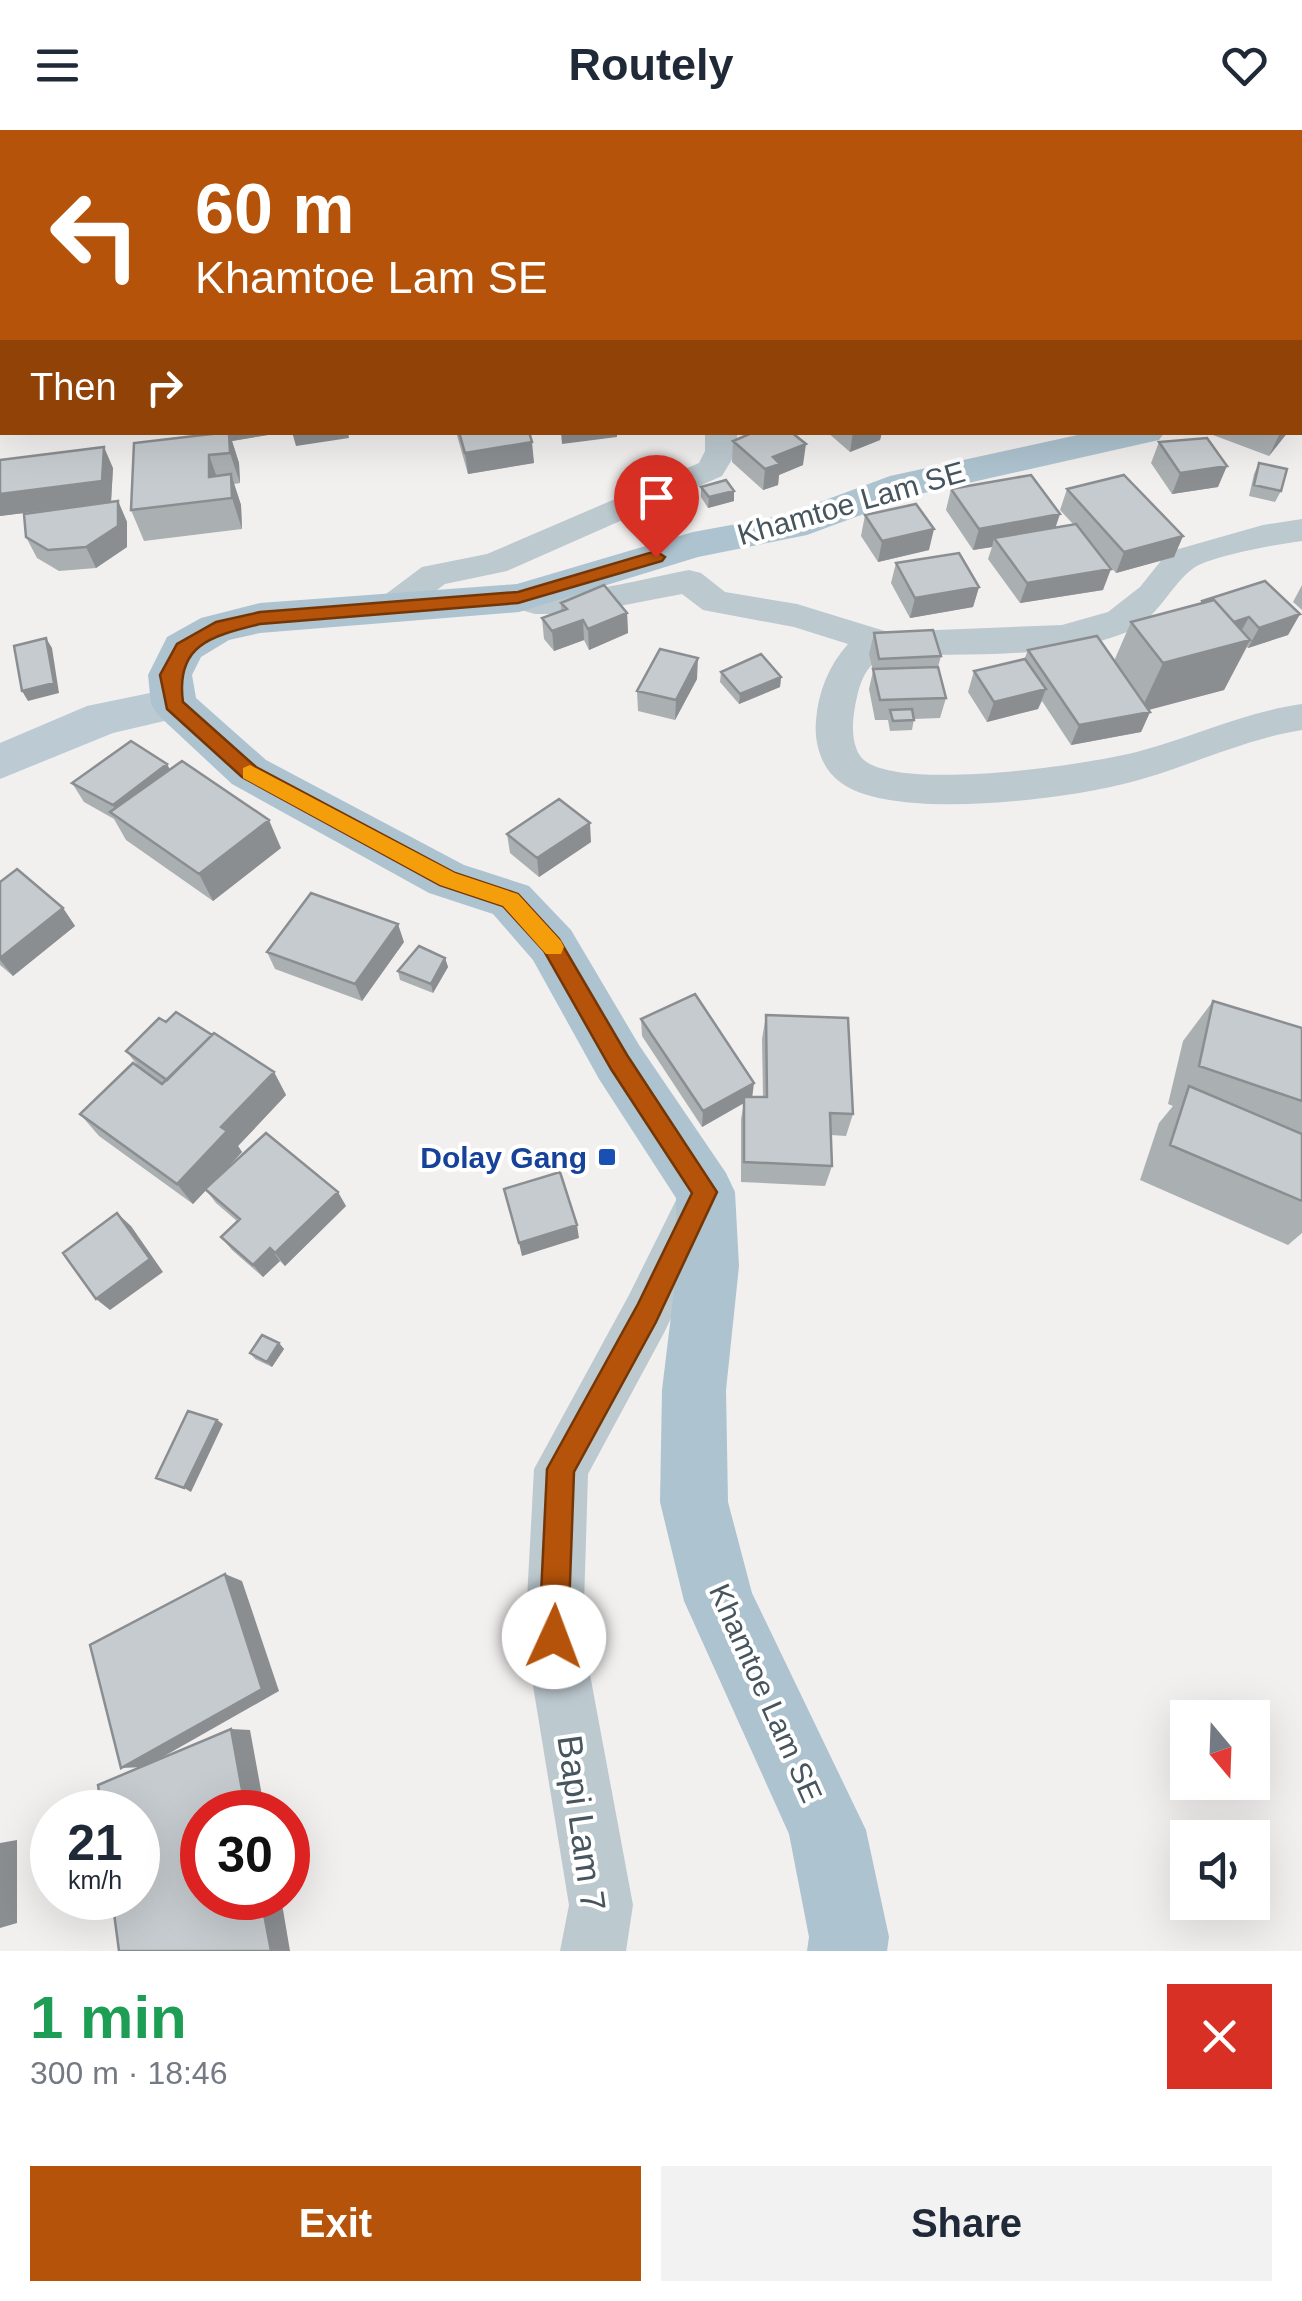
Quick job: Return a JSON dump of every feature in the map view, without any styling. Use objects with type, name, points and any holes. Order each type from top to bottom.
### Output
[{"type":"main road","name":"Khamtoe Lam SE","points":[[174,704],[170,675],[183,648],[216,628],[260,618],[518,598],[692,545],[793,526],[904,485],[1132,435]]},
{"type":"main road","points":[[174,704],[249,772],[448,879],[510,900],[552,945],[619,1062],[705,1192]]},
{"type":"main road","name":"Khamtoe Lam SE","points":[[705,1192],[708,1266],[694,1390],[694,1502],[719,1601],[828,1830],[849,1937],[847,1951]]},
{"type":"street","points":[[390,608],[434,574],[495,563],[711,469],[721,451],[721,435]]},
{"type":"street","points":[[518,598],[531,604],[568,604],[689,581],[716,602],[797,616],[887,644],[1062,637],[1120,621],[1180,560],[1262,536],[1302,530]]},
{"type":"street","points":[[887,644],[859,656],[842,686],[835,740],[844,765],[858,776],[880,784],[924,788],[1064,780],[1142,765],[1260,722],[1302,717]]},
{"type":"street","points":[[0,762],[104,718],[174,704]]},
{"type":"street","name":"Bapi Lam 7","points":[[593,1951],[601,1905],[554,1637],[560,1469],[647,1313],[705,1192]]},
{"type":"building","points":[[229,435],[230,453],[209,455],[209,477],[231,474],[232,498],[131,510],[134,443]]},
{"type":"building","points":[[460,435],[530,435],[532,442],[465,453]]},
{"type":"building","points":[[747,435],[795,435],[806,444],[773,457],[780,464],[765,469],[733,441]]},
{"type":"building","points":[[1207,438],[1227,466],[1180,473],[1159,442]]},
{"type":"building","points":[[104,447],[102,481],[0,494],[0,460]]},
{"type":"building","points":[[1259,463],[1287,469],[1281,491],[1254,485]]},
{"type":"building","points":[[1031,475],[1060,514],[979,529],[951,489]]},
{"type":"building","points":[[1124,475],[1183,536],[1124,552],[1067,489]]},
{"type":"building","points":[[726,480],[734,491],[709,497],[701,487]]},
{"type":"building","points":[[118,501],[118,526],[86,547],[48,550],[26,537],[24,514]]},
{"type":"building","points":[[916,504],[934,529],[882,541],[865,515]]},
{"type":"building","points":[[1076,524],[1111,569],[1027,583],[994,538]]},
{"type":"building","points":[[959,553],[979,587],[915,598],[896,563]]},
{"type":"building","points":[[1265,581],[1300,614],[1259,628],[1249,617],[1234,622],[1214,600],[1202,601]]},
{"type":"building","points":[[604,585],[627,613],[588,629],[583,620],[552,631],[542,618],[567,609],[561,603]]},
{"type":"building","points":[[1214,600],[1250,640],[1163,663],[1131,622]]},
{"type":"building","points":[[933,630],[941,656],[879,659],[874,633]]},
{"type":"building","points":[[1097,636],[1150,712],[1079,725],[1028,650]]},
{"type":"building","points":[[46,638],[54,683],[22,691],[14,646]]},
{"type":"building","points":[[660,649],[698,658],[676,700],[637,691]]},
{"type":"building","points":[[761,654],[781,677],[740,694],[721,672]]},
{"type":"building","points":[[1025,659],[1046,689],[994,702],[974,671]]},
{"type":"building","points":[[938,667],[946,698],[880,700],[873,669]]},
{"type":"building","points":[[912,709],[914,720],[893,721],[890,710]]},
{"type":"building","points":[[131,741],[167,764],[113,805],[72,783]]},
{"type":"building","points":[[182,761],[269,820],[199,874],[110,812]]},
{"type":"building","points":[[559,799],[590,823],[537,858],[507,834]]},
{"type":"building","points":[[17,869],[63,908],[0,958],[0,882]]},
{"type":"building","points":[[311,893],[398,924],[355,984],[267,952]]},
{"type":"building","points":[[419,946],[445,958],[431,984],[398,971]]},
{"type":"building","points":[[695,994],[754,1083],[703,1111],[641,1019]]},
{"type":"building","points":[[1213,1001],[1302,1028],[1302,1101],[1199,1066]]},
{"type":"building","points":[[176,1012],[212,1035],[167,1080],[126,1051],[159,1018],[166,1022]]},
{"type":"building","points":[[766,1015],[848,1018],[853,1114],[830,1113],[832,1166],[744,1162],[744,1097],[767,1097]]},
{"type":"building","points":[[214,1033],[274,1072],[221,1127],[227,1131],[177,1184],[80,1114],[133,1063],[162,1084]]},
{"type":"building","points":[[1189,1086],[1302,1134],[1302,1201],[1170,1145]]},
{"type":"building","points":[[266,1133],[338,1192],[275,1253],[270,1248],[253,1265],[221,1237],[240,1219],[205,1189]]},
{"type":"building","points":[[560,1172],[577,1225],[519,1243],[504,1189]]},
{"type":"building","points":[[117,1213],[150,1259],[96,1299],[63,1253]]},
{"type":"building","points":[[262,1335],[279,1343],[267,1362],[250,1353]]},
{"type":"building","points":[[188,1411],[217,1420],[184,1488],[156,1478]]},
{"type":"building","points":[[225,1574],[262,1689],[121,1768],[90,1645]]},
{"type":"building","points":[[231,1729],[242,1790],[180,1790],[180,1920],[265,1920],[271,1951],[119,1951],[115,1920],[160,1920],[160,1790],[99,1790],[98,1785]]},
{"type":"slow traffic","points":[[250,773],[448,879],[510,900],[553,947]]},
{"type":"place","name":"Dolay Gang","points":[[607,1157]]},
{"type":"route","points":[[554,1637],[560,1469],[647,1313],[705,1192],[619,1062],[552,945],[510,900],[448,879],[249,772],[174,704],[170,675],[183,648],[216,628],[260,618],[518,598],[656,557]]}]
